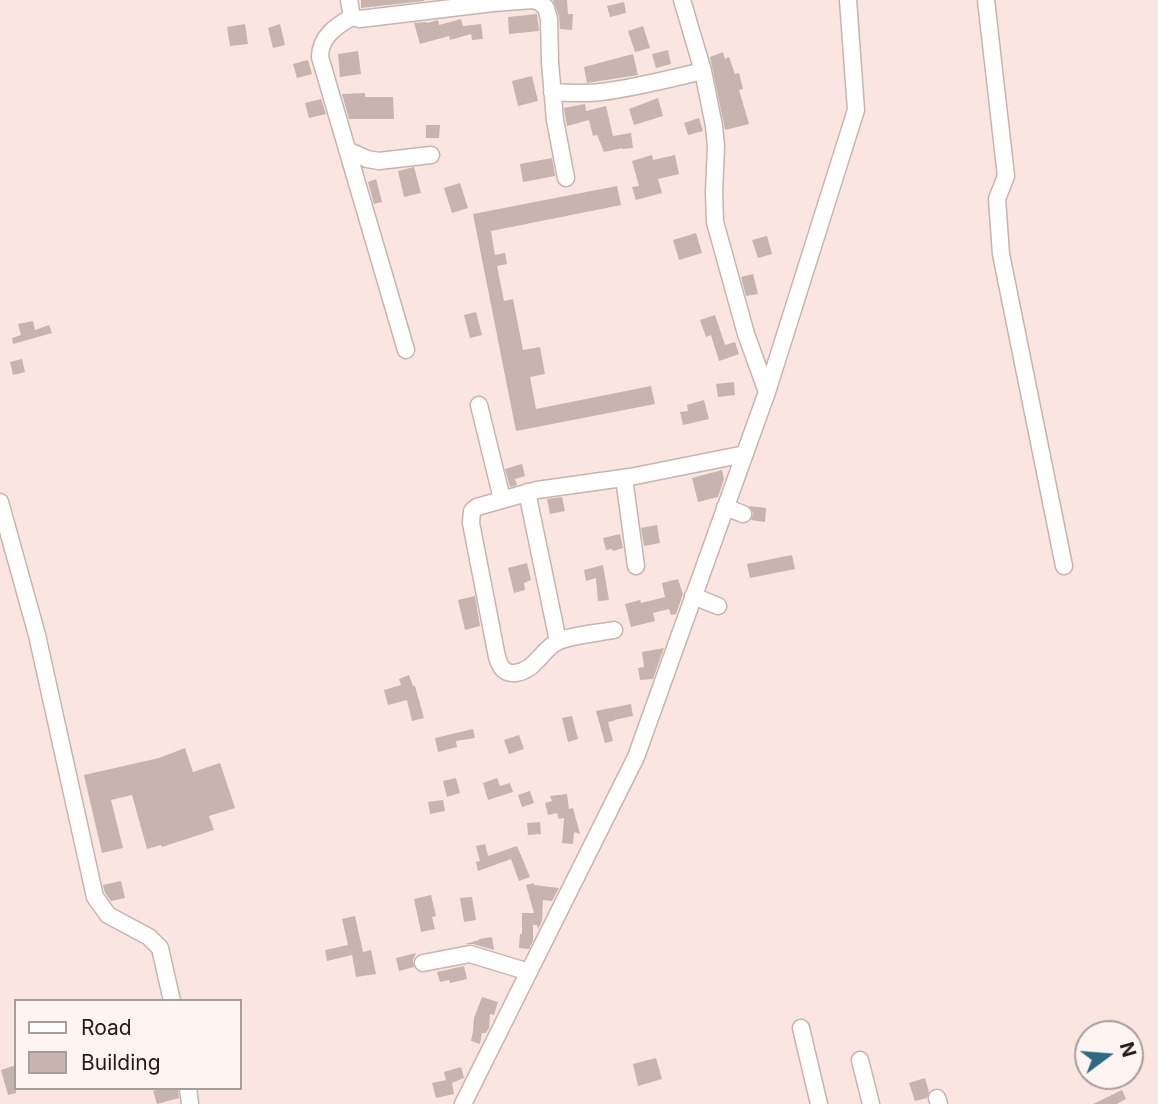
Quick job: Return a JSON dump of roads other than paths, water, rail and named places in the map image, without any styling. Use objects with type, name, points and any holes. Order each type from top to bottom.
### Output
[{"type":"street","points":[[349,0],[352,17]]},
{"type":"street","points":[[406,350],[320,57],[322,43],[335,27],[352,17],[360,19],[493,3],[533,0],[540,2],[546,8],[549,19],[552,92],[566,178]]},
{"type":"street","points":[[682,0],[703,71],[716,146],[715,222],[746,334],[767,392]]},
{"type":"street","points":[[463,1104],[636,757],[706,601],[734,510],[745,454],[856,110],[848,0]]},
{"type":"street","points":[[986,0],[1006,176],[997,200],[1001,254],[1064,566]]},
{"type":"street","points":[[552,92],[599,92],[703,71]]},
{"type":"street","points":[[347,150],[379,161],[431,155]]},
{"type":"street","points":[[479,405],[502,499]]},
{"type":"street","points":[[614,630],[558,641],[526,670],[507,673],[501,668],[471,519],[474,509],[527,492],[624,478],[745,454]]},
{"type":"street","points":[[624,478],[636,566]]},
{"type":"street","points":[[527,492],[558,641]]},
{"type":"street","points":[[0,502],[37,635],[95,897],[108,915],[149,937],[160,948],[172,999]]},
{"type":"street","points":[[423,963],[470,954],[529,972]]},
{"type":"street","points":[[802,1028],[819,1104]]},
{"type":"street","points":[[860,1060],[871,1104]]}]
